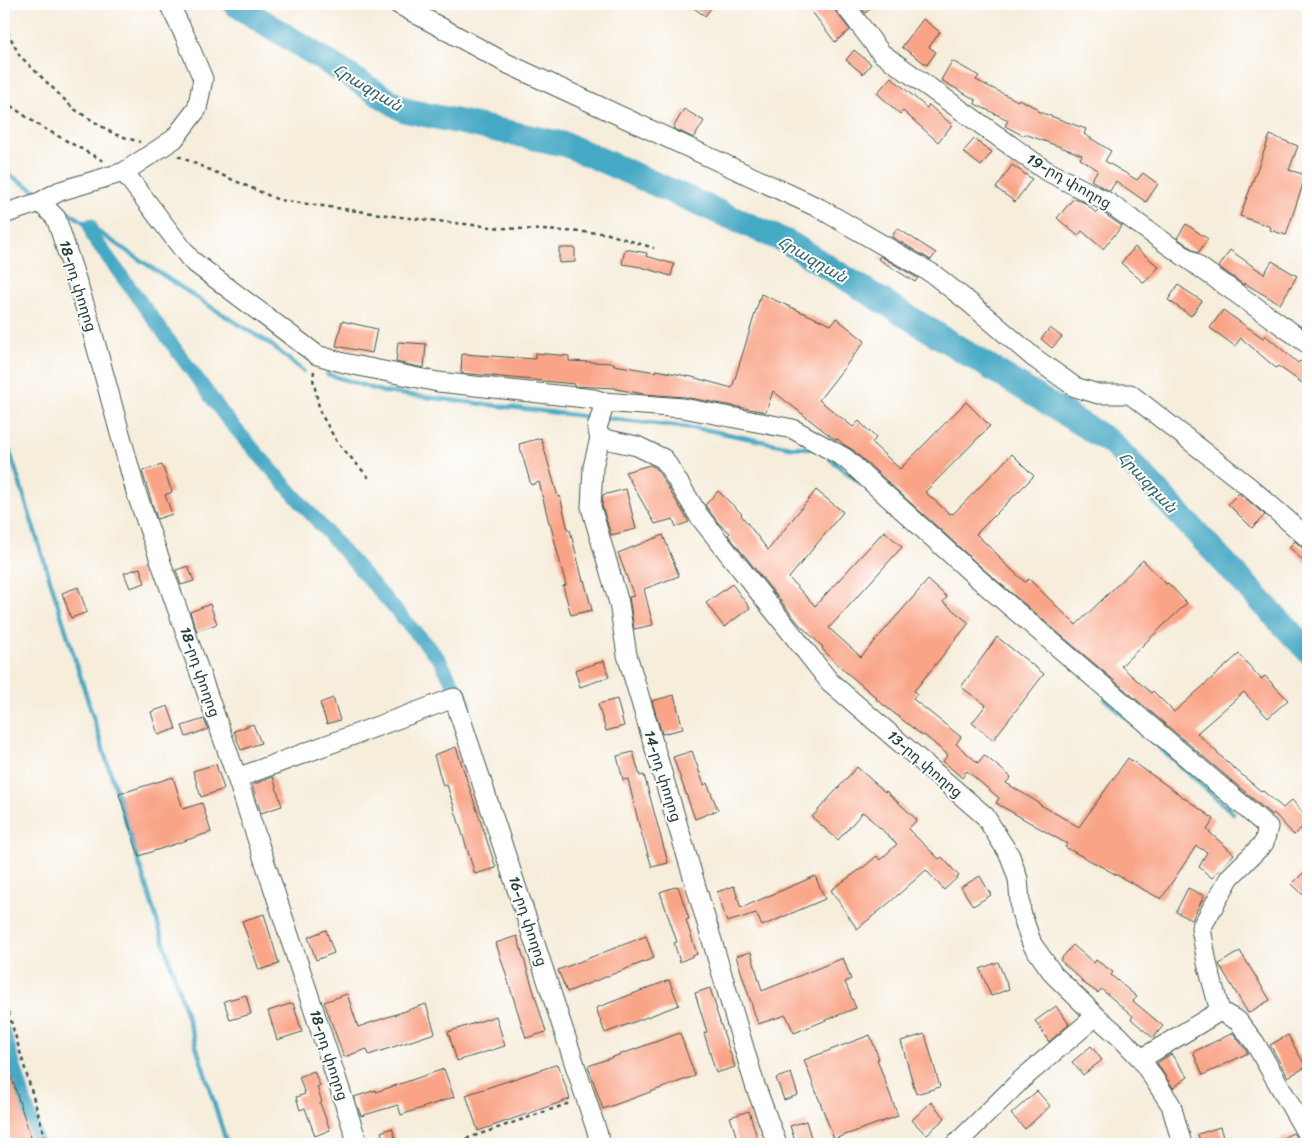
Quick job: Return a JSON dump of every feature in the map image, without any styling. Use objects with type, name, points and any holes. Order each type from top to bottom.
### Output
[{"type":"street","points":[[4,214],[46,199],[60,191],[124,172],[174,138],[196,109],[203,79],[169,4]]},
{"type":"street","points":[[398,4],[506,63],[819,208],[861,231],[933,274],[1033,357],[1075,387],[1098,394],[1130,394],[1248,486],[1308,538]]},
{"type":"street","name":"19-րդ փողոց","points":[[844,4],[881,53],[1045,170],[1109,203],[1308,344]]},
{"type":"street","points":[[124,172],[191,260],[317,355],[344,363],[438,382],[594,399],[603,402],[683,408],[794,429],[845,458],[975,576],[1268,827],[1264,843],[1230,877],[1201,928],[1207,963],[1220,1011],[1238,1021],[1255,1043],[1306,1124]]},
{"type":"street","name":"18-րդ փողոց","points":[[46,199],[56,218],[88,316],[136,492],[237,778],[358,1144]]},
{"type":"street","name":"14-րդ փողոց","points":[[603,402],[597,428],[600,438],[593,467],[592,507],[618,603],[627,655],[755,1085],[777,1144]]},
{"type":"street","name":"13-րդ փողոց","points":[[600,438],[637,446],[664,460],[699,516],[830,682],[985,816],[1010,856],[1018,879],[1021,912],[1032,944],[1054,975],[1120,1037],[1141,1060],[1171,1105],[1182,1144]]},
{"type":"street","name":"16-րդ փողոց","points":[[237,778],[454,698],[601,1144]]},
{"type":"street","points":[[1141,1060],[1220,1011]]},
{"type":"street","points":[[956,1144],[1021,1080],[1096,1016]]},
{"type":"path","points":[[4,24],[19,55],[74,109],[114,134],[160,148],[279,200],[401,217],[501,228],[605,233],[654,248]]},
{"type":"path","points":[[4,101],[38,125],[124,172]]},
{"type":"path","points":[[317,355],[313,379],[320,412],[337,442],[370,479]]},
{"type":"path","points":[[4,997],[47,1144]]},
{"type":"path","points":[[451,1144],[586,1098]]},
{"type":"building","points":[[688,4],[714,4],[705,16]]},
{"type":"building","points":[[806,4],[833,4],[835,11],[850,30],[835,42]]},
{"type":"building","points":[[858,4],[878,4],[865,13]]},
{"type":"building","points":[[923,19],[940,32],[929,47],[936,52],[927,65],[902,47]]},
{"type":"building","points":[[854,50],[871,64],[863,74],[846,60]]},
{"type":"building","points":[[952,61],[979,76],[976,80],[1018,101],[1019,99],[1038,109],[1037,111],[1086,129],[1084,134],[1111,151],[1105,161],[1137,180],[1143,173],[1158,184],[1146,202],[1116,181],[1110,191],[1104,188],[1091,180],[1098,170],[1080,159],[1082,155],[1025,134],[1024,136],[1005,126],[1008,120],[975,104],[976,100],[941,80]]},
{"type":"building","points":[[891,77],[927,108],[929,105],[952,125],[938,142],[903,111],[900,114],[877,93]]},
{"type":"building","points":[[684,109],[704,121],[694,138],[673,128]]},
{"type":"building","points":[[1270,135],[1298,146],[1289,170],[1306,175],[1286,235],[1270,230],[1271,227],[1240,216]]},
{"type":"building","points":[[974,139],[992,152],[981,166],[963,152]]},
{"type":"building","points":[[1012,165],[1032,179],[1015,202],[996,188]]},
{"type":"building","points":[[1074,198],[1085,203],[1096,213],[1099,210],[1122,226],[1103,249],[1082,231],[1078,236],[1057,218]]},
{"type":"building","points":[[1186,224],[1208,239],[1198,253],[1177,238]]},
{"type":"building","points":[[897,228],[936,253],[931,260],[892,237]]},
{"type":"building","points":[[1135,247],[1159,267],[1144,283],[1121,263]]},
{"type":"building","points":[[559,248],[575,248],[575,262],[559,263]]},
{"type":"building","points":[[625,249],[647,253],[646,256],[674,264],[671,276],[641,267],[622,264]]},
{"type":"building","points":[[1230,250],[1264,274],[1272,261],[1297,276],[1280,304],[1244,283],[1244,285],[1219,267]]},
{"type":"building","points":[[880,256],[918,278],[915,282],[878,259]]},
{"type":"building","points":[[1178,285],[1202,301],[1191,316],[1168,300]]},
{"type":"building","points":[[761,294],[831,325],[836,318],[865,341],[819,400],[853,427],[859,421],[876,438],[872,443],[900,469],[966,402],[990,426],[925,492],[950,514],[953,514],[1012,454],[1034,476],[976,534],[1025,582],[1029,579],[1076,625],[1143,560],[1166,584],[1168,583],[1187,603],[1121,666],[1151,693],[1153,691],[1174,712],[1239,654],[1261,679],[1265,676],[1288,700],[1268,718],[1244,692],[1197,733],[1228,763],[1283,808],[1292,800],[1308,818],[1308,822],[1294,835],[1274,813],[1272,815],[982,568],[853,450],[838,439],[833,438],[773,391],[766,412],[684,397],[644,394],[616,388],[574,386],[574,384],[461,373],[462,354],[535,359],[535,353],[569,356],[569,361],[614,363],[614,365],[656,372],[656,370],[732,388]]},
{"type":"building","points":[[1223,310],[1263,338],[1265,335],[1298,363],[1300,361],[1308,367],[1308,387],[1278,366],[1276,368],[1241,338],[1235,346],[1210,328]]},
{"type":"building","points":[[342,321],[377,329],[372,353],[336,346]]},
{"type":"building","points":[[1050,328],[1062,337],[1052,348],[1041,339]]},
{"type":"building","points":[[398,342],[426,344],[424,368],[396,362]]},
{"type":"building","points":[[541,438],[558,497],[560,496],[592,610],[571,615],[563,586],[566,585],[539,482],[531,485],[519,444]]},
{"type":"building","points":[[162,465],[172,492],[165,495],[172,514],[157,519],[142,471]]},
{"type":"building","points":[[650,465],[656,468],[689,522],[676,527],[673,519],[655,524],[625,472]]},
{"type":"building","points":[[626,489],[636,529],[611,535],[602,506],[603,495]]},
{"type":"building","points":[[816,490],[843,512],[789,578],[815,606],[884,531],[902,547],[829,628],[861,657],[928,580],[947,597],[943,602],[969,623],[914,691],[917,694],[913,699],[961,737],[956,744],[978,763],[984,755],[1011,777],[1006,783],[1079,827],[1128,758],[1214,819],[1207,830],[1234,854],[1212,878],[1199,867],[1207,852],[1196,846],[1161,899],[1065,847],[1067,844],[996,803],[999,798],[967,771],[962,778],[943,761],[948,755],[876,699],[822,649],[823,647],[799,624],[728,535],[730,533],[719,524],[705,505],[718,491],[742,514],[768,550]]},
{"type":"building","points":[[1239,493],[1265,515],[1252,528],[1228,504]]},
{"type":"building","points":[[663,535],[679,576],[644,589],[653,625],[634,629],[629,597],[634,596],[618,553]]},
{"type":"building","points":[[1295,541],[1301,547],[1308,549],[1308,565],[1289,547]]},
{"type":"building","points":[[188,566],[194,581],[181,585],[176,570]]},
{"type":"building","points":[[140,568],[145,583],[130,588],[124,573]]},
{"type":"building","points":[[732,584],[750,608],[724,627],[706,603]]},
{"type":"building","points":[[78,587],[87,612],[71,618],[62,593]]},
{"type":"building","points":[[210,604],[217,624],[197,631],[190,612]]},
{"type":"building","points":[[997,637],[1044,674],[993,740],[972,723],[986,705],[961,687]]},
{"type":"building","points":[[604,661],[609,677],[580,687],[575,670]]},
{"type":"building","points":[[674,695],[683,729],[662,734],[652,701]]},
{"type":"building","points":[[333,698],[340,720],[327,724],[320,703]]},
{"type":"building","points":[[617,699],[624,726],[606,731],[598,704]]},
{"type":"building","points":[[168,706],[176,729],[158,735],[151,712]]},
{"type":"building","points":[[204,719],[208,729],[186,737],[182,726]]},
{"type":"building","points":[[253,724],[261,743],[241,750],[234,731]]},
{"type":"building","points":[[456,747],[496,868],[475,874],[447,785],[443,786],[434,755]]},
{"type":"building","points":[[692,751],[704,785],[707,783],[718,810],[695,819],[673,757]]},
{"type":"building","points":[[633,752],[640,776],[644,775],[668,863],[652,867],[640,829],[628,779],[623,780],[617,756]]},
{"type":"building","points":[[216,764],[224,789],[201,797],[193,771]]},
{"type":"building","points":[[857,767],[917,820],[908,829],[939,859],[942,857],[959,876],[944,890],[926,870],[857,929],[831,890],[877,856],[880,860],[897,844],[863,812],[838,840],[812,817]]},
{"type":"building","points":[[173,777],[183,809],[202,803],[211,832],[139,856],[119,794]]},
{"type":"building","points":[[273,777],[282,806],[261,813],[252,785]]},
{"type":"building","points":[[1308,868],[1308,900],[1292,884]]},
{"type":"building","points":[[815,876],[825,899],[762,926],[756,913],[727,922],[717,892],[734,886],[741,908]]},
{"type":"building","points":[[980,876],[991,895],[973,906],[961,887]]},
{"type":"building","points":[[678,886],[689,919],[686,920],[697,954],[680,962],[674,943],[677,942],[660,892]]},
{"type":"building","points":[[1188,888],[1204,896],[1192,920],[1176,912]]},
{"type":"building","points":[[264,914],[279,964],[259,970],[242,921]]},
{"type":"building","points":[[326,930],[334,953],[316,960],[308,937]]},
{"type":"building","points":[[517,936],[546,1032],[526,1038],[496,943]]},
{"type":"building","points":[[646,936],[654,958],[567,992],[558,970]]},
{"type":"building","points":[[1073,945],[1094,963],[1096,960],[1113,972],[1111,975],[1137,997],[1133,1001],[1163,1026],[1153,1038],[1131,1019],[1133,1016],[1101,989],[1098,993],[1081,981],[1060,960]]},
{"type":"building","points":[[1240,951],[1270,1000],[1248,1013],[1219,964]]},
{"type":"building","points":[[751,952],[762,991],[843,958],[851,979],[845,982],[856,1008],[794,1033],[786,1015],[758,1024],[736,956]]},
{"type":"building","points":[[998,962],[1009,989],[991,996],[980,969]]},
{"type":"building","points":[[669,980],[679,1005],[605,1033],[596,1008]]},
{"type":"building","points":[[710,988],[735,1067],[716,1073],[704,1033],[707,1032],[695,993]]},
{"type":"building","points":[[347,994],[358,1027],[426,1004],[435,1033],[369,1055],[367,1049],[344,1057],[324,1002]]},
{"type":"building","points":[[246,995],[251,1014],[230,1020],[224,1001]]},
{"type":"building","points":[[293,1003],[302,1032],[277,1040],[268,1011]]},
{"type":"building","points":[[1056,1006],[1069,1024],[1049,1042],[1035,1021]]},
{"type":"building","points":[[496,1016],[505,1046],[457,1061],[448,1032]]},
{"type":"building","points":[[680,1033],[695,1076],[603,1109],[588,1066]]},
{"type":"building","points":[[1233,1033],[1248,1053],[1203,1075],[1193,1052]]},
{"type":"building","points":[[925,1034],[940,1087],[916,1094],[901,1041]]},
{"type":"building","points":[[870,1035],[898,1116],[834,1139],[804,1060]]},
{"type":"building","points":[[1288,1035],[1306,1067],[1288,1077],[1270,1045]]},
{"type":"building","points":[[1091,1046],[1102,1060],[1083,1075],[1072,1062]]},
{"type":"building","points":[[1171,1054],[1188,1077],[1173,1088],[1157,1063]]},
{"type":"building","points":[[6,1060],[33,1144],[4,1144],[4,1061]]},
{"type":"building","points":[[558,1064],[570,1099],[478,1131],[466,1095]]},
{"type":"building","points":[[444,1069],[454,1097],[401,1115],[398,1105],[361,1116],[354,1097],[376,1090],[376,1092]]},
{"type":"building","points":[[314,1071],[320,1086],[317,1087],[322,1102],[320,1103],[330,1130],[315,1136],[305,1108],[300,1110],[296,1097],[305,1094],[299,1077]]},
{"type":"building","points":[[791,1073],[798,1095],[784,1100],[776,1078]]},
{"type":"building","points":[[1037,1091],[1050,1106],[1025,1129],[1011,1114]]},
{"type":"building","points":[[931,1102],[945,1118],[926,1135],[912,1120]]},
{"type":"building","points":[[749,1111],[759,1144],[739,1144],[730,1117]]},
{"type":"building","points":[[806,1121],[813,1144],[796,1144],[790,1126]]},
{"type":"building","points":[[1220,1127],[1225,1144],[1201,1144],[1198,1134]]},
{"type":"building","points":[[392,1128],[397,1144],[385,1144],[381,1132]]},
{"type":"building","points":[[1293,1133],[1301,1144],[1270,1144]]},
{"type":"waterway","name":"Հրազդան","points":[[235,4],[404,110],[567,145],[789,243],[1112,443],[1308,651]]},
{"type":"waterway","points":[[4,172],[43,195]]},
{"type":"waterway","points":[[52,201],[203,302],[269,343],[303,371]]},
{"type":"waterway","points":[[90,225],[93,237],[227,419],[439,659],[465,704]]},
{"type":"waterway","points":[[327,374],[384,392],[590,417]]},
{"type":"waterway","points":[[606,418],[708,430],[790,447],[811,448]]},
{"type":"waterway","points":[[4,433],[227,1144]]},
{"type":"waterway","points":[[830,459],[861,484]]},
{"type":"waterway","points":[[1105,699],[1233,813]]},
{"type":"waterway","points":[[4,1032],[38,1144]]}]
